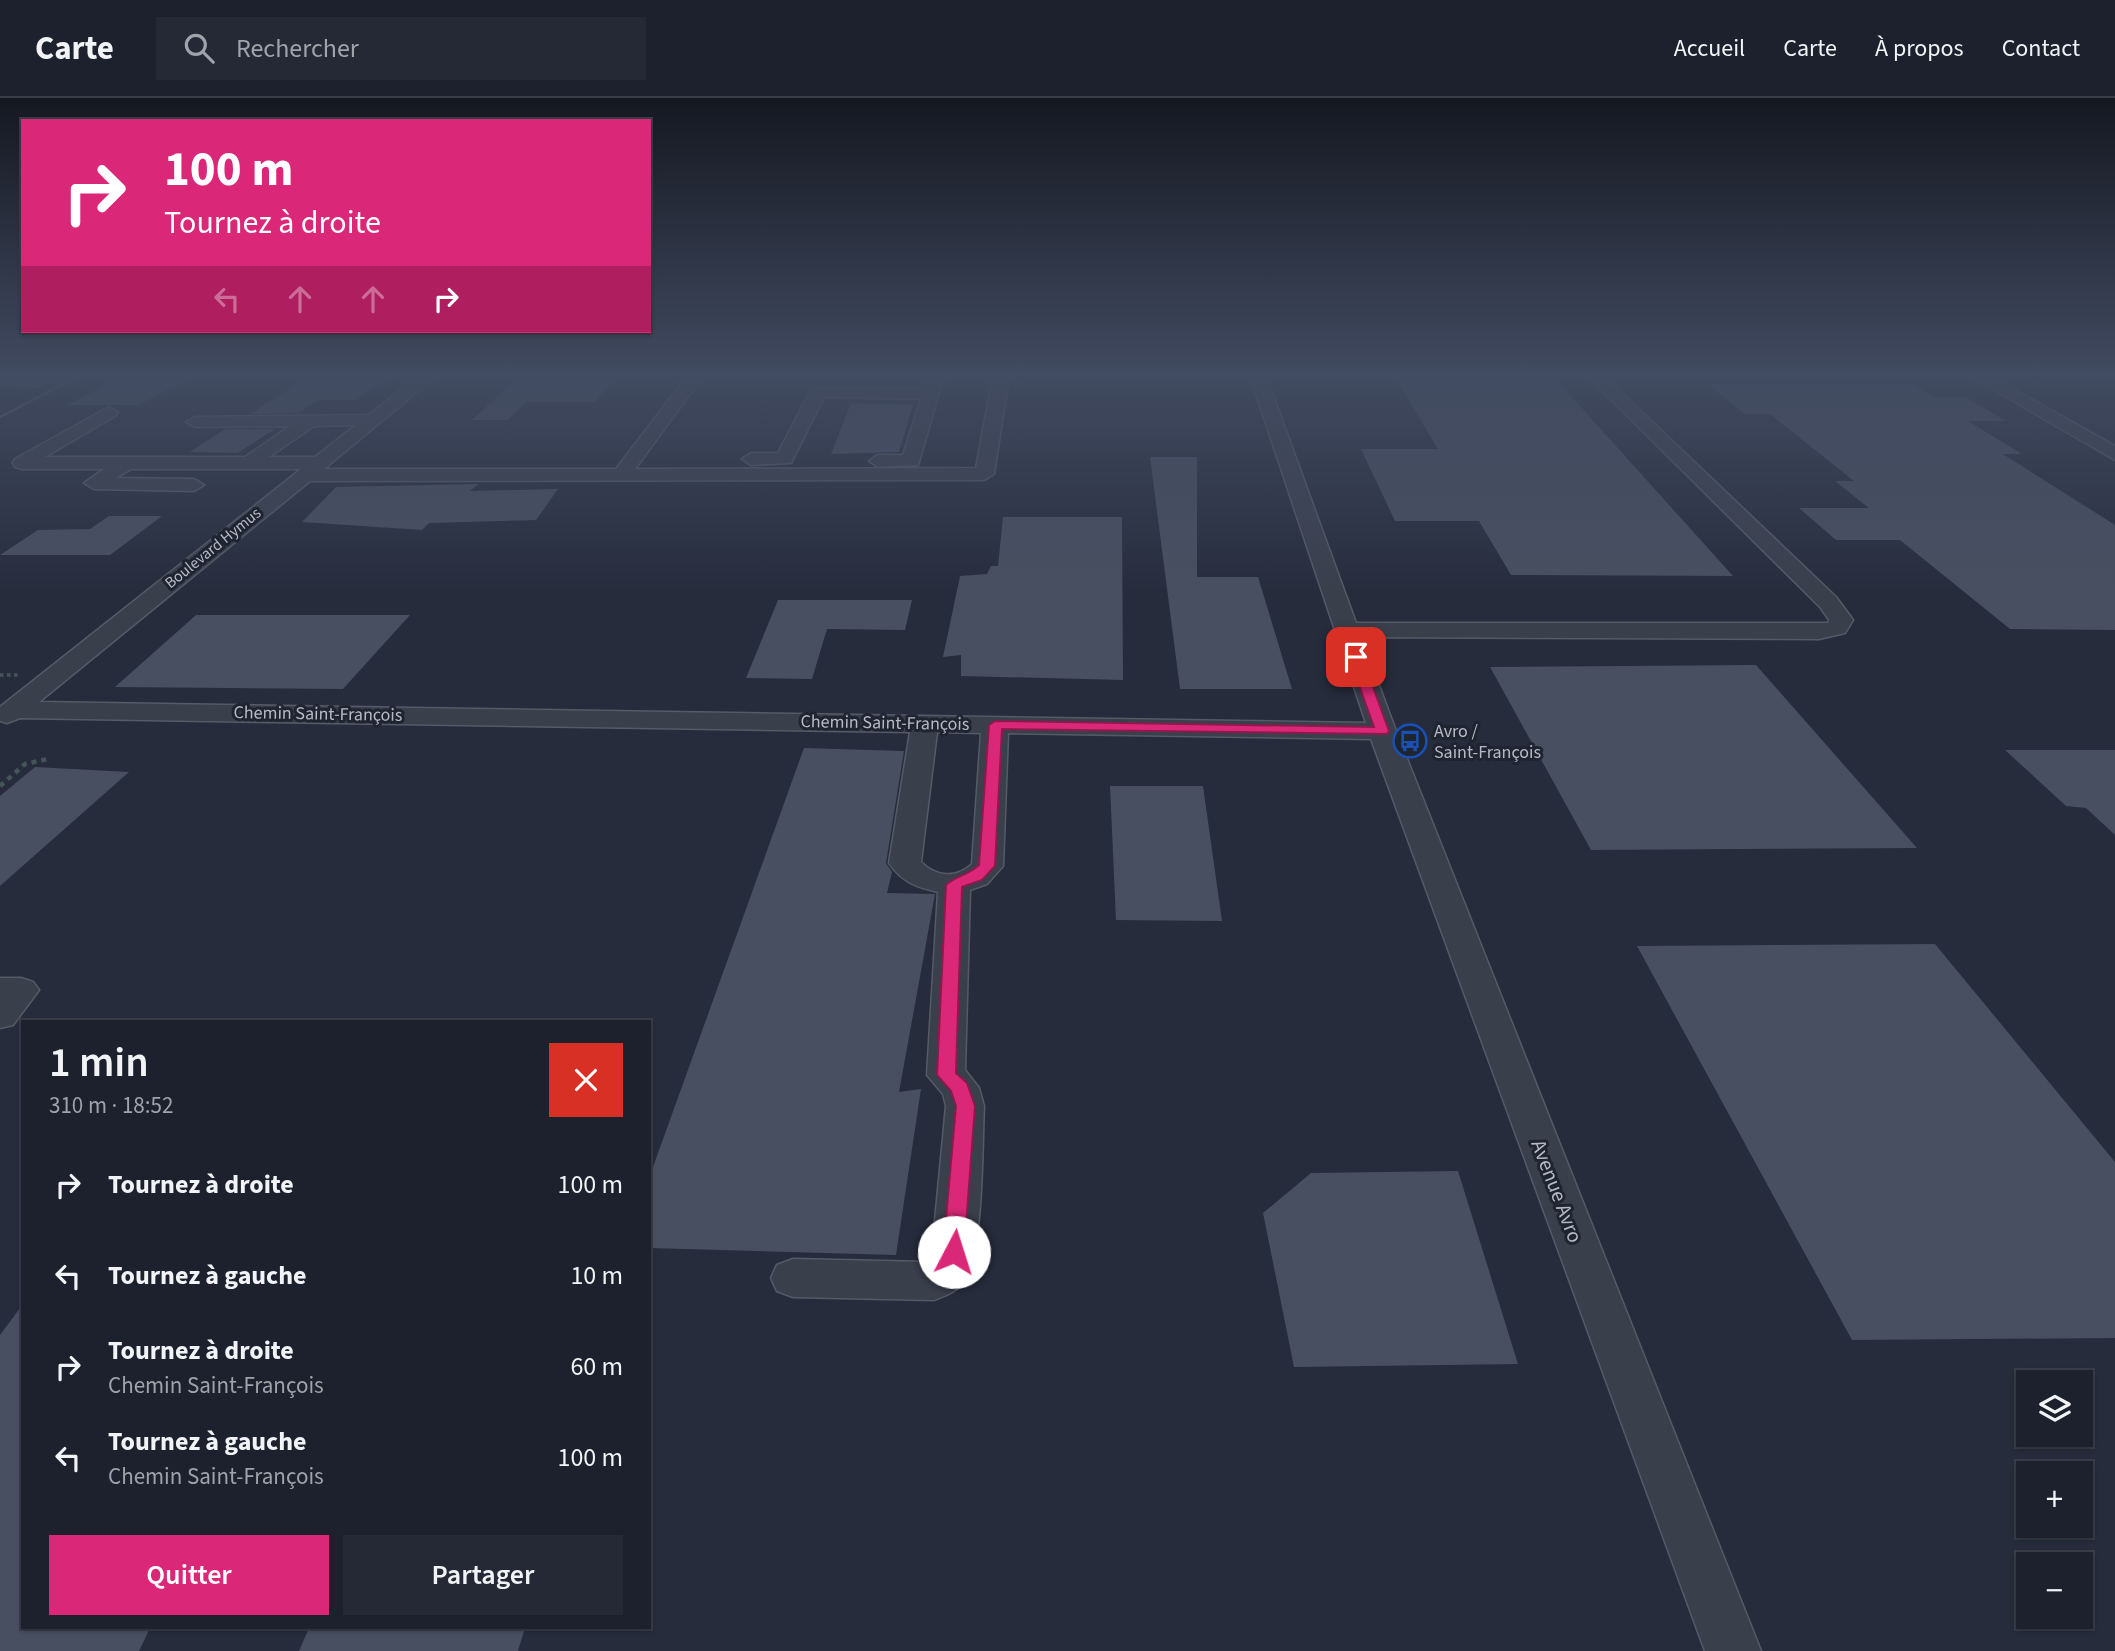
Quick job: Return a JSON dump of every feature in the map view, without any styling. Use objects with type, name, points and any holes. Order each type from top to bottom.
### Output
[{"type":"street","points":[[47,448],[22,463],[249,463],[310,469],[626,467],[984,474],[988,448]]},
{"type":"street","points":[[249,463],[270,448]]},
{"type":"street","name":"Boulevard Hymus","points":[[6,715],[337,448]]},
{"type":"street","points":[[626,467],[640,448]]},
{"type":"street","points":[[784,460],[790,448]]},
{"type":"street","points":[[626,467],[784,460],[911,461],[915,448]]},
{"type":"street","points":[[1283,448],[1382,731]]},
{"type":"street","points":[[1347,630],[1819,632],[1838,628],[1841,620],[1828,602],[1670,448]]},
{"type":"street","points":[[127,463],[94,483],[194,485]]},
{"type":"street","name":"Chemin Saint-François","points":[[6,715],[1382,731]]},
{"type":"street","points":[[926,724],[905,863],[911,873],[927,881],[954,885],[976,877],[987,866],[995,725]]},
{"type":"street","name":"Avenue Avro","points":[[1382,731],[1733,1651]]},
{"type":"street","points":[[793,1278],[934,1282],[948,1269],[954,1252],[965,1106],[960,1088],[946,1075],[954,885]]},
{"type":"street","points":[[0,990],[21,990],[0,1016]]},
{"type":"path","points":[[0,786],[25,764],[48,759]]},
{"type":"building","points":[[195,448],[245,448],[238,453],[190,452]]},
{"type":"building","points":[[833,448],[900,448],[899,452],[831,454]]},
{"type":"building","points":[[1618,448],[1733,576],[1511,575],[1479,521],[1395,521],[1361,449]]},
{"type":"building","points":[[1813,448],[2013,448],[2022,454],[2003,454],[2115,525],[2115,630],[2010,629],[1900,540],[1836,540],[1799,508],[1869,508],[1835,481],[1854,481]]},
{"type":"building","points":[[1150,457],[1197,457],[1197,577],[1258,577],[1292,689],[1180,689]]},
{"type":"building","points":[[478,484],[470,491],[558,489],[536,520],[429,523],[422,530],[302,522],[336,487]]},
{"type":"building","points":[[109,516],[162,516],[110,555],[0,555],[38,530],[90,529]]},
{"type":"building","points":[[1003,517],[1122,517],[1123,680],[961,676],[961,655],[943,657],[960,576],[987,574],[991,566],[998,566]]},
{"type":"building","points":[[778,600],[912,600],[905,630],[827,629],[812,679],[746,678]]},
{"type":"building","points":[[196,615],[410,615],[343,689],[115,687]]},
{"type":"building","points":[[1756,665],[1917,848],[1591,850],[1490,667]]},
{"type":"building","points":[[804,748],[904,751],[886,863],[892,872],[887,893],[935,894],[899,1092],[921,1089],[896,1255],[651,1248],[651,1172]]},
{"type":"building","points":[[2005,750],[2115,750],[2115,835],[2086,808],[2066,806]]},
{"type":"building","points":[[35,767],[129,772],[0,886],[0,796]]},
{"type":"building","points":[[1110,786],[1203,786],[1222,921],[1116,920]]},
{"type":"building","points":[[1935,944],[2115,1162],[2115,1338],[1852,1340],[1637,946]]},
{"type":"building","points":[[1458,1171],[1518,1364],[1294,1367],[1263,1213],[1311,1173]]},
{"type":"building","points":[[21,1307],[21,1629],[150,1629],[139,1651],[0,1651],[0,1335]]},
{"type":"building","points":[[309,1629],[525,1629],[518,1651],[299,1651]]},
{"type":"place","name":"Avro / Saint-François","points":[[1410,741]]},
{"type":"route","points":[[954,1252],[965,1106],[960,1088],[946,1075],[954,885],[976,877],[987,866],[995,725],[1382,731],[1356,657]]}]
